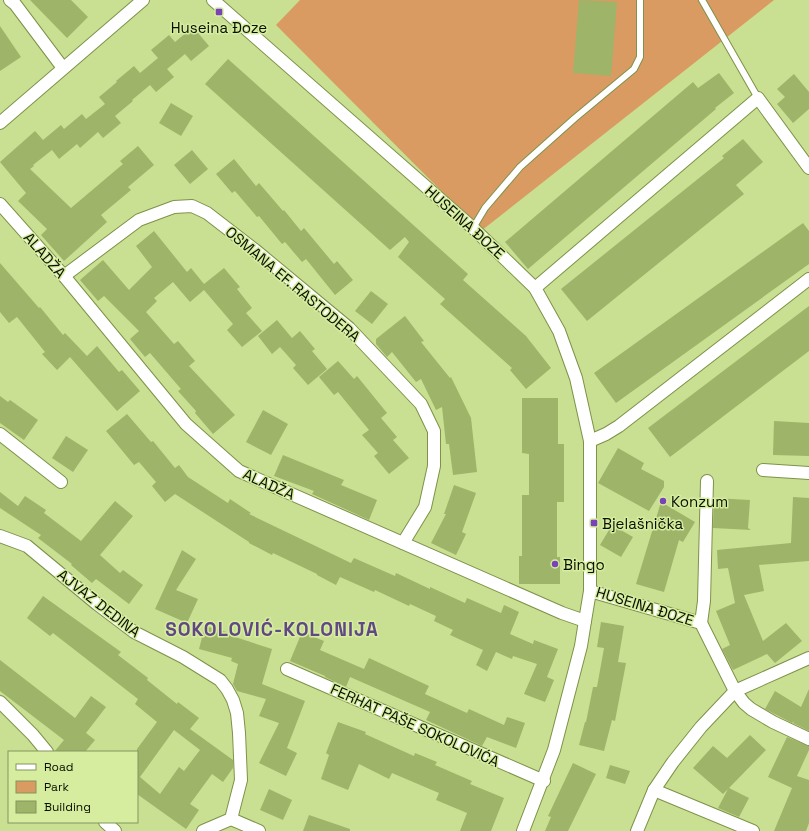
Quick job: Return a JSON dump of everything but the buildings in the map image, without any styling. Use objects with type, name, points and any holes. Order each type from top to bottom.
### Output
[{"type":"street","points":[[10,0],[63,68]]},
{"type":"street","points":[[0,123],[143,0]]},
{"type":"street","name":"HUSEINA ĐOZE","points":[[213,0],[474,228],[536,288],[559,332],[573,372],[590,441],[590,591],[701,623],[735,691],[751,709],[809,739]]},
{"type":"street","points":[[536,288],[758,98],[809,168]]},
{"type":"street","name":"ALADŽA","points":[[0,204],[64,276],[186,424],[239,471],[555,610],[585,620]]},
{"type":"street","name":"OSMANA EF. RASTODERA","points":[[64,276],[139,220],[174,207],[192,206],[207,213],[255,250],[349,328],[421,404],[434,432],[434,466],[425,507],[403,543]]},
{"type":"street","points":[[590,441],[619,426],[809,279]]},
{"type":"street","points":[[0,434],[61,482]]},
{"type":"street","points":[[763,470],[809,473]]},
{"type":"street","points":[[701,623],[704,601],[707,481]]},
{"type":"street","name":"AJVAZ DEDINA","points":[[0,536],[27,546],[134,632],[183,657],[220,680],[233,700],[237,713],[239,733],[241,780],[231,819]]},
{"type":"street","points":[[523,831],[544,781],[554,750],[581,646],[590,591]]},
{"type":"street","points":[[637,831],[654,790],[673,762],[701,727],[735,691],[809,658]]},
{"type":"street","name":"FERHAT PAŠE SOKOLOVIĆA","points":[[287,669],[544,781]]},
{"type":"street","points":[[0,702],[33,735],[46,751]]},
{"type":"street","points":[[654,790],[753,831]]},
{"type":"street","points":[[203,831],[231,819],[259,831]]},
{"type":"street","points":[[106,823],[115,831]]},
{"type":"lane","points":[[474,228],[485,208],[520,167],[575,118],[634,69],[640,58],[640,0]]},
{"type":"lane","points":[[702,0],[758,98]]},
{"type":"green space","points":[[300,0],[774,0],[481,231],[276,25]]},
{"type":"place","name":"Huseina Đoze","points":[[219,12]]},
{"type":"place","name":"Konzum","points":[[663,501]]},
{"type":"place","name":"Bjelašnička","points":[[594,523]]},
{"type":"place","name":"Bingo","points":[[555,564]]},
{"type":"district","name":"SOKOLOVIĆ-KOLONIJA","points":[[272,629]]}]
